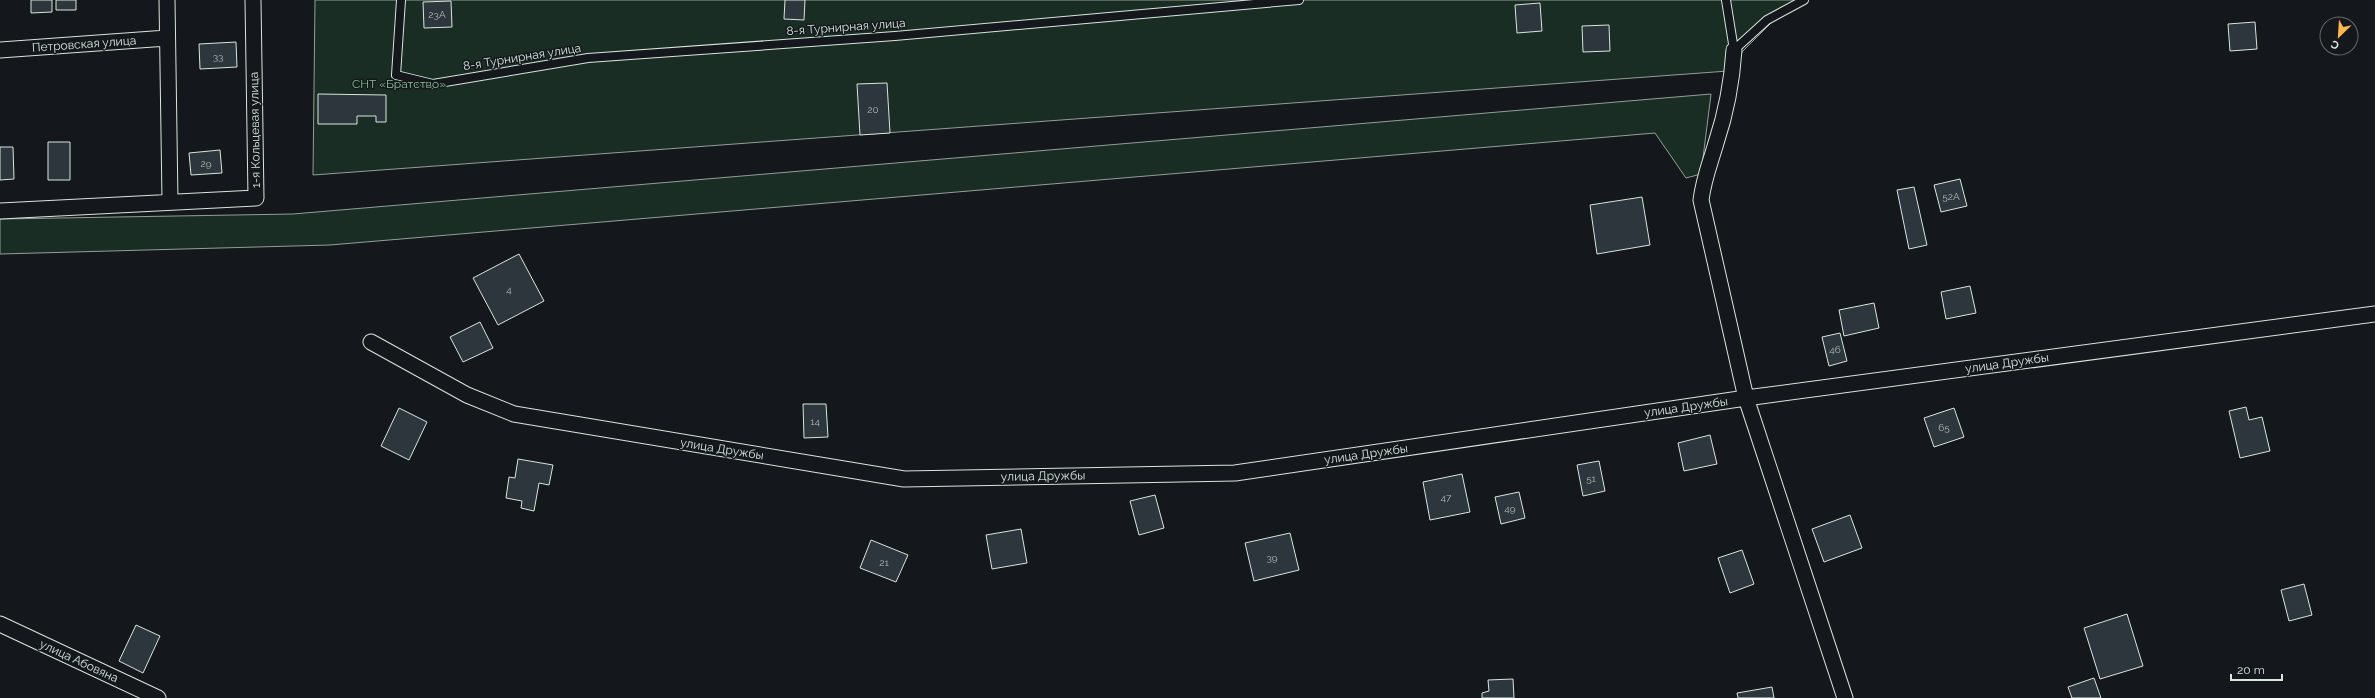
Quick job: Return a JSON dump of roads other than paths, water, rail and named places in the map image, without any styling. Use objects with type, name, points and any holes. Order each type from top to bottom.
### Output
[{"type":"street","points":[[167,0],[170,201]]},
{"type":"street","name":"1-я Кольцевая улица","points":[[0,211],[170,201],[256,198],[253,0]]},
{"type":"street","name":"Петровская улица","points":[[0,50],[167,38]]},
{"type":"street","points":[[1734,50],[1733,76],[1716,143],[1704,178],[1701,200],[1746,398],[1845,698]]},
{"type":"street","name":"улица Дружбы","points":[[371,342],[467,395],[514,414],[904,479],[1235,473],[1746,398],[2375,314]]},
{"type":"street","name":"улица Абовяна","points":[[0,624],[158,698]]},
{"type":"lane","name":"8-я Турнирная улица","points":[[401,0],[396,75],[433,84],[588,58],[895,36],[1299,0]]},
{"type":"lane","points":[[1726,0],[1734,50]]},
{"type":"lane","points":[[1734,50],[1767,20],[1804,0]]},
{"type":"park label","name":"СНТ «Братство»","points":[[399,84]]}]
